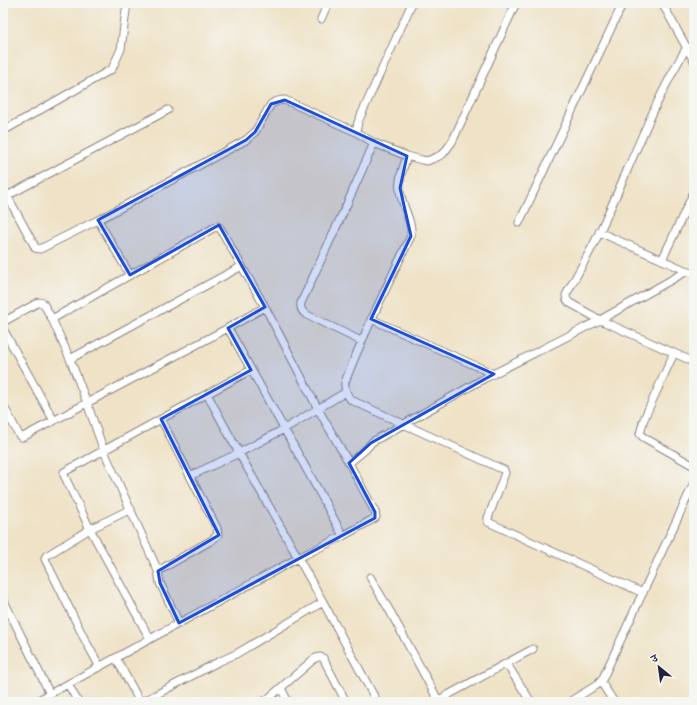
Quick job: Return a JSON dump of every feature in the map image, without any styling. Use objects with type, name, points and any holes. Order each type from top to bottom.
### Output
[{"type":"street","points":[[3,131],[112,70],[121,49],[127,3]]},
{"type":"street","points":[[321,19],[328,3]]},
{"type":"street","points":[[356,132],[358,122],[412,3]]},
{"type":"street","points":[[3,188],[35,248],[40,249],[98,220],[246,140],[255,132],[272,104],[277,100],[285,100],[356,132],[374,143],[407,156],[427,161],[431,160],[443,154],[452,142],[516,3]]},
{"type":"street","points":[[519,223],[623,3]]},
{"type":"street","points":[[662,3],[694,60]]},
{"type":"street","points":[[687,47],[650,118],[599,232],[566,297],[570,303],[600,320],[694,362]]},
{"type":"street","points":[[8,196],[168,110]]},
{"type":"street","points":[[361,341],[306,315],[301,309],[301,303],[374,143]]},
{"type":"street","points":[[407,156],[400,178],[400,188],[402,202],[411,228],[411,236],[361,341],[344,382],[346,392],[351,400],[504,470],[505,473],[488,518],[488,522],[643,593]]},
{"type":"street","points":[[662,260],[694,192]]},
{"type":"street","points":[[98,220],[130,275]]},
{"type":"street","points":[[35,702],[376,517],[375,512],[349,463],[318,409],[242,266],[220,228],[217,226],[52,319]]},
{"type":"street","points":[[599,232],[691,273]]},
{"type":"street","points":[[70,359],[242,266]]},
{"type":"street","points":[[349,463],[372,442],[494,374],[691,273]]},
{"type":"street","points":[[3,322],[39,302],[43,303],[70,359],[104,451],[131,509],[158,571],[160,583],[179,623]]},
{"type":"street","points":[[3,405],[19,435],[22,437],[228,328],[264,307]]},
{"type":"street","points":[[371,319],[494,374]]},
{"type":"street","points":[[228,328],[343,536]]},
{"type":"street","points":[[3,329],[54,421]]},
{"type":"street","points":[[674,353],[644,420],[640,434],[694,466]]},
{"type":"street","points":[[150,639],[90,529],[64,473],[65,471],[251,370]]},
{"type":"street","points":[[190,476],[239,453],[284,429],[346,392]]},
{"type":"street","points":[[207,394],[323,602],[376,702]]},
{"type":"street","points":[[158,571],[212,540],[218,535],[217,528],[161,419]]},
{"type":"street","points":[[569,702],[602,682],[694,483]]},
{"type":"street","points":[[100,667],[45,559],[46,556],[90,529],[131,509]]},
{"type":"street","points":[[370,577],[391,613],[437,701],[532,649]]},
{"type":"street","points":[[3,598],[50,694]]},
{"type":"street","points":[[116,658],[141,702],[236,654],[323,602]]},
{"type":"street","points":[[263,702],[318,657],[323,658],[346,702]]},
{"type":"street","points":[[506,663],[531,702]]},
{"type":"street","points":[[602,682],[614,702]]},
{"type":"street","points":[[68,684],[78,702]]},
{"type":"street","points":[[281,688],[288,702]]},
{"type":"highlighted area","points":[[285,100],[407,156],[400,188],[411,236],[371,319],[494,374],[371,443],[349,463],[375,512],[375,518],[179,623],[160,583],[158,571],[219,535],[161,419],[251,370],[228,328],[265,307],[219,225],[130,275],[98,220],[246,140],[255,132],[271,104]]}]
